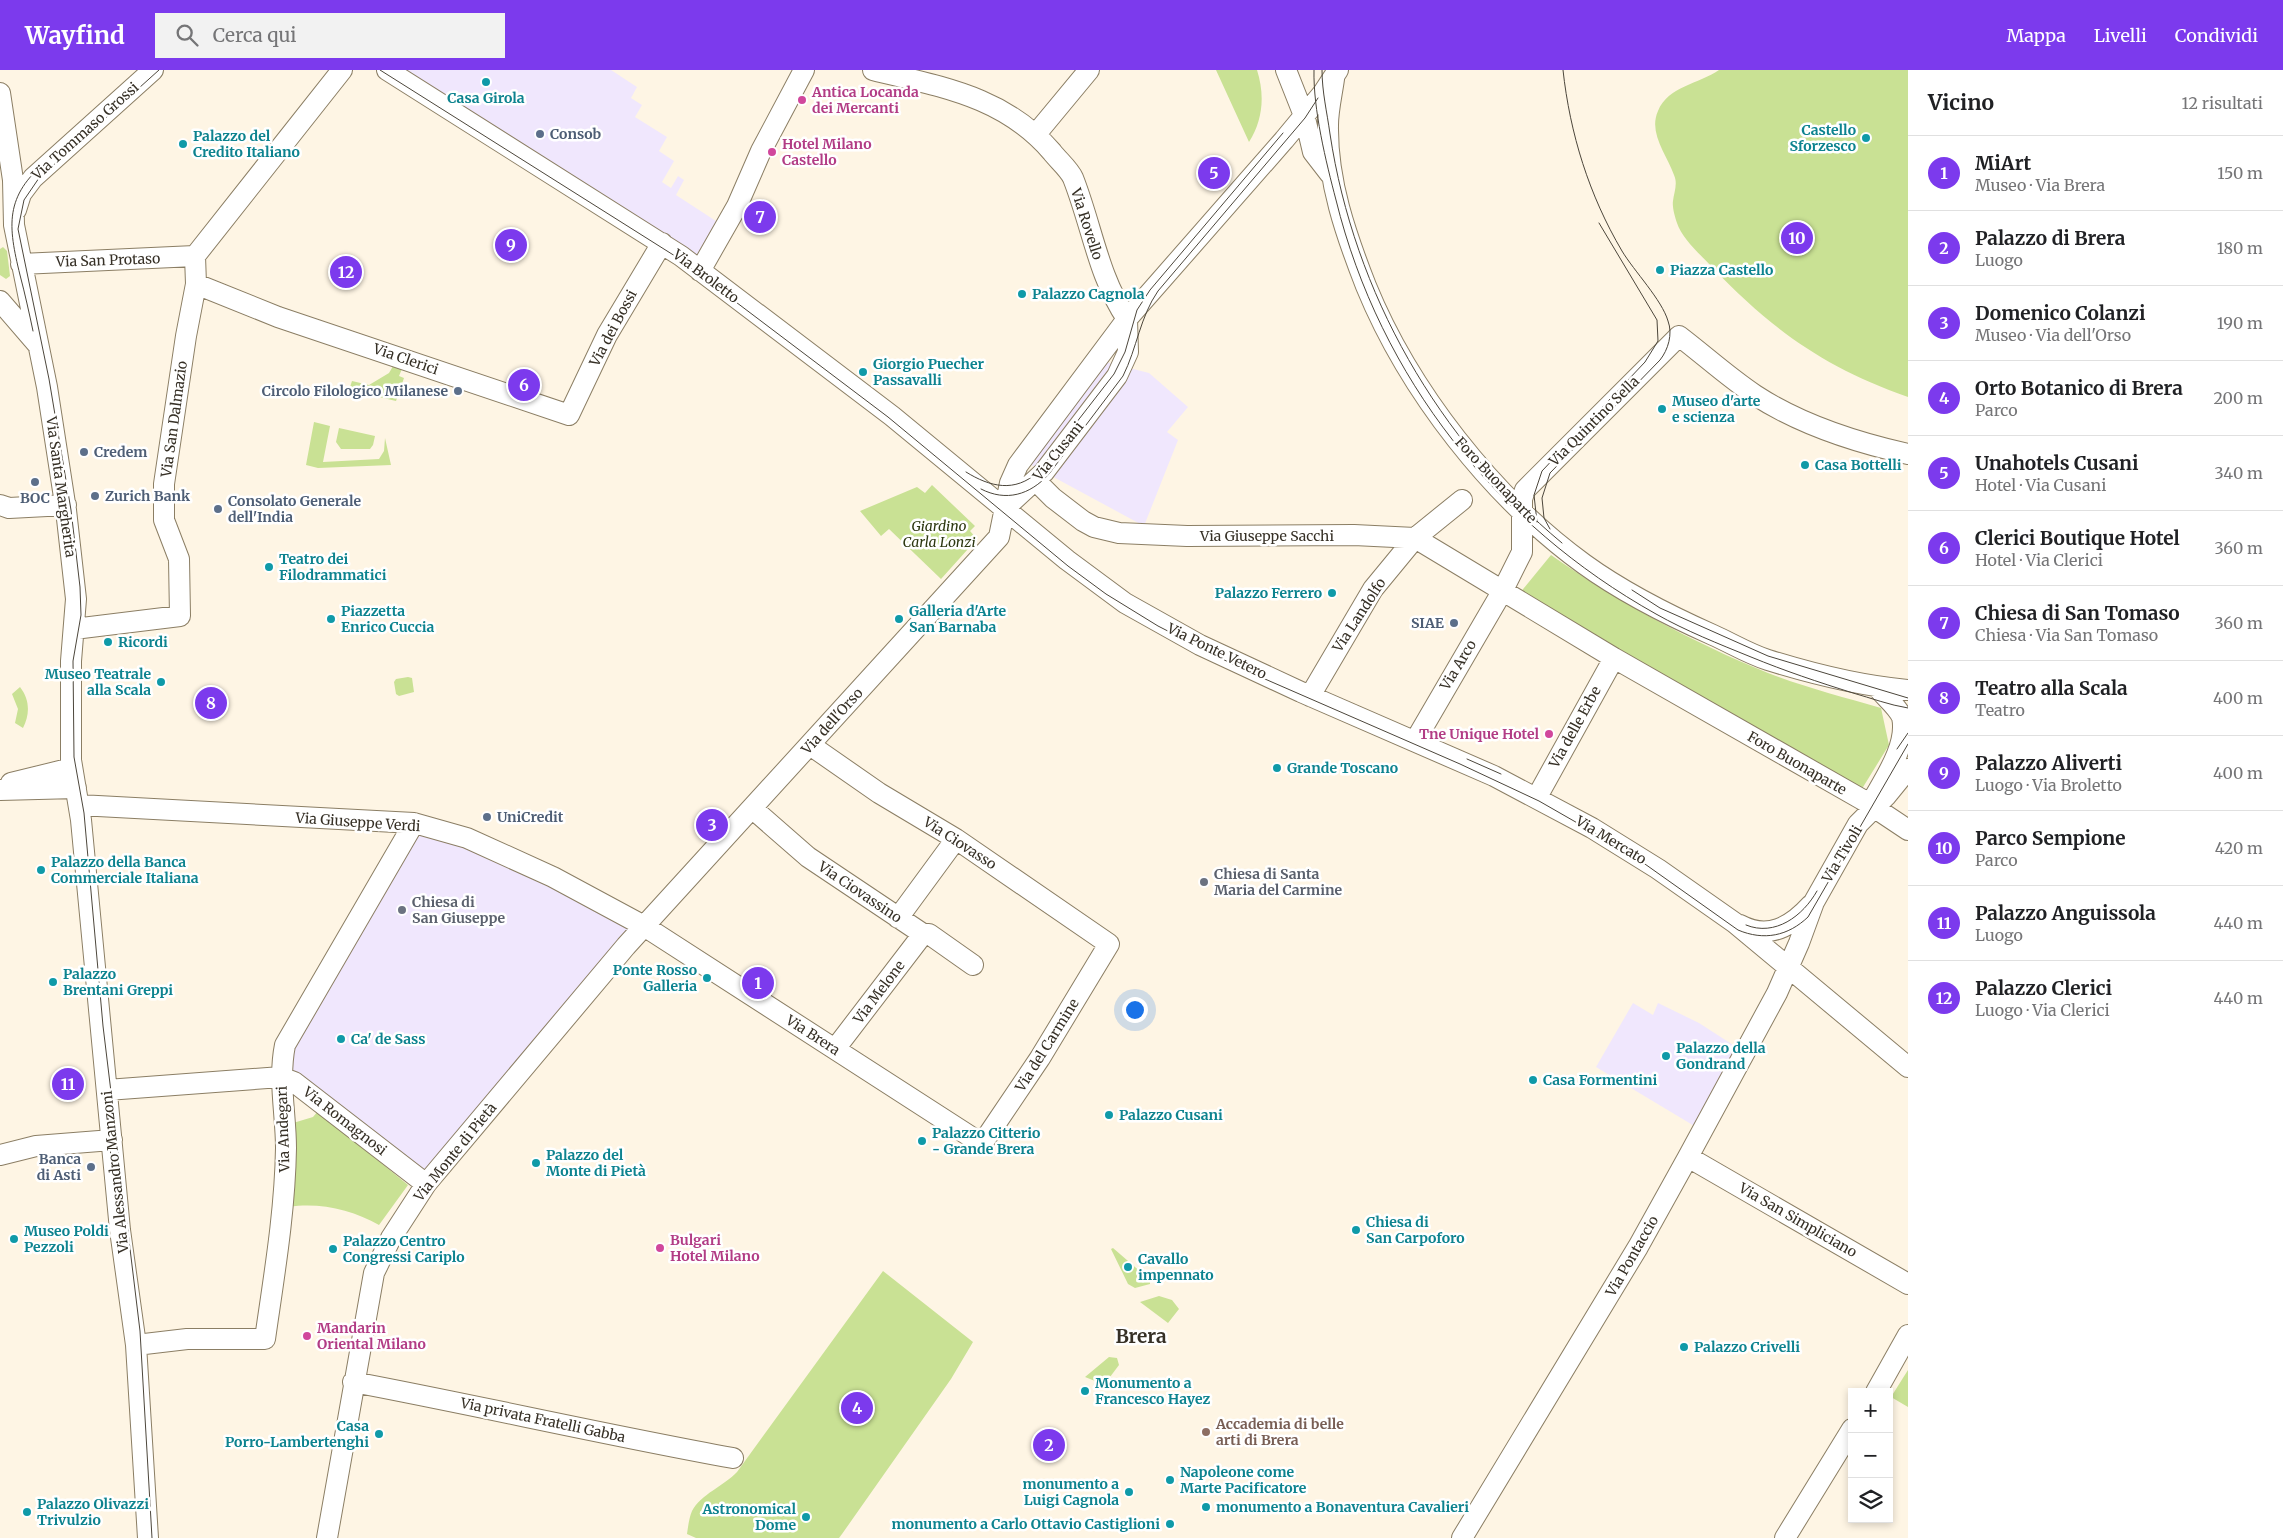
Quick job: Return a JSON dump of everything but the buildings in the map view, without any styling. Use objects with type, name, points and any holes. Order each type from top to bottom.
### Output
[{"type":"street","name":"Via Tommaso Grossi","points":[[7,228],[19,199],[29,183],[153,70]]},
{"type":"street","points":[[195,256],[342,70]]},
{"type":"street","name":"Via Broletto","points":[[387,70],[662,243],[892,416],[1005,508]]},
{"type":"street","points":[[700,271],[737,206],[761,151],[804,70]]},
{"type":"street","name":"Via Rovello","points":[[873,70],[973,96],[1011,114],[1036,134],[1072,176],[1105,278],[1127,319]]},
{"type":"street","points":[[1036,134],[1089,70]]},
{"type":"street","name":"Foro Buonaparte","points":[[1286,70],[1304,115],[1313,152],[1330,174]]},
{"type":"street","name":"Foro Buonaparte","points":[[1336,74],[1328,125],[1330,174],[1355,259],[1380,321],[1413,380],[1455,436],[1523,513],[1558,543],[1606,579],[1667,614],[1766,659],[1877,688],[1908,690]]},
{"type":"street","name":"Via Cusani","points":[[1005,508],[1010,483],[1018,465],[1127,319],[1274,151],[1336,74]]},
{"type":"street","points":[[0,93],[13,180],[7,228]]},
{"type":"street","points":[[1274,151],[1303,148],[1313,152]]},
{"type":"street","name":"Via Santa Margherita","points":[[7,228],[21,264],[39,345],[66,505],[76,598],[70,681],[72,768]]},
{"type":"street","name":"Via dei Bossi","points":[[569,415],[607,335],[662,243]]},
{"type":"street","name":"Via San Protaso","points":[[21,264],[195,256]]},
{"type":"street","name":"Via San Dalmazio","points":[[74,629],[180,616],[179,559],[164,520],[164,484],[196,284],[195,256]]},
{"type":"street","name":"Via Clerici","points":[[196,284],[278,317],[569,415]]},
{"type":"street","points":[[0,301],[39,345]]},
{"type":"street","name":"Via Cusani","points":[[1005,508],[1036,481],[1117,376],[1128,352],[1127,319]]},
{"type":"street","name":"Via Quintino Sella","points":[[1522,552],[1522,499],[1525,490],[1679,336],[1733,379],[1780,410],[1851,440],[1908,454]]},
{"type":"street","points":[[1036,481],[1030,507],[1036,533]]},
{"type":"street","name":"Via Giuseppe Sacchi","points":[[1036,481],[1053,498],[1084,521],[1094,527],[1119,533],[1187,536],[1354,535],[1415,538]]},
{"type":"street","points":[[1415,538],[1462,500]]},
{"type":"street","points":[[0,505],[9,508],[66,505]]},
{"type":"street","name":"Via Ponte Vetero","points":[[1005,508],[1075,566],[1125,603],[1200,645],[1310,696],[1415,741]]},
{"type":"street","name":"Via dell'Orso","points":[[644,926],[753,809],[999,537],[1005,508]]},
{"type":"street","name":"Foro Buonaparte","points":[[1415,538],[1614,658],[1872,806],[1908,830]]},
{"type":"street","name":"Via Landolfo","points":[[1310,696],[1373,589],[1415,538]]},
{"type":"street","points":[[1522,552],[1558,543]]},
{"type":"street","name":"Via Arco","points":[[1415,741],[1503,590],[1522,552]]},
{"type":"street","name":"Via delle Erbe","points":[[1537,797],[1614,658]]},
{"type":"street","points":[[1877,688],[1903,719],[1906,732],[1905,755]]},
{"type":"street","name":"Via Mercato","points":[[1415,741],[1537,797],[1629,850],[1735,923],[1908,1067]]},
{"type":"street","name":"Via Ciovasso","points":[[810,745],[879,793],[956,839],[1109,944]]},
{"type":"street","name":"Via Tivoli","points":[[1789,967],[1814,902],[1858,824],[1905,755]]},
{"type":"street","points":[[0,786],[72,768]]},
{"type":"street","name":"Via Alessandro Manzoni","points":[[72,768],[78,797],[120,1230],[136,1345],[148,1538]]},
{"type":"street","name":"Via Giuseppe Verdi","points":[[0,790],[414,824],[467,838],[553,877],[644,926]]},
{"type":"street","name":"Via Ciovassino","points":[[753,809],[808,856],[898,918],[923,934],[929,934],[973,965]]},
{"type":"street","name":"Via Andegari","points":[[136,1345],[170,1340],[265,1339],[282,1212],[286,1147],[281,1077],[285,1045],[414,824]]},
{"type":"street","points":[[898,918],[956,839]]},
{"type":"street","name":"Via Tivoli","points":[[1735,923],[1753,931],[1773,931],[1794,921],[1814,902]]},
{"type":"street","name":"Via Brera","points":[[644,926],[982,1144]]},
{"type":"street","name":"Via Monte di Pietà","points":[[327,1538],[353,1382],[376,1266],[391,1238],[426,1184],[644,926]]},
{"type":"street","name":"Via Melone","points":[[835,1049],[923,934]]},
{"type":"street","name":"Via del Carmine","points":[[982,1144],[1040,1058],[1109,944]]},
{"type":"street","name":"Via Pontaccio","points":[[1462,1538],[1638,1247],[1789,967]]},
{"type":"street","points":[[107,1090],[281,1077]]},
{"type":"street","name":"Via Romagnosi","points":[[281,1077],[294,1082],[426,1184]]},
{"type":"street","points":[[0,1155],[36,1146],[112,1140]]},
{"type":"street","name":"Via San Simpliciano","points":[[1688,1157],[1908,1284]]},
{"type":"street","points":[[1878,1388],[1908,1335]]},
{"type":"street","name":"Via privata Fratelli Gabba","points":[[353,1382],[514,1413],[638,1441],[733,1458]]},
{"type":"street","points":[[1785,1538],[1850,1433]]},
{"type":"shaded area","points":[[388,70],[611,70],[637,87],[631,98],[642,105],[635,117],[667,137],[659,151],[674,161],[662,182],[671,188],[678,176],[684,180],[676,195],[719,223],[700,270]]},
{"type":"shaded area","points":[[1098,360],[1149,373],[1188,407],[1167,432],[1178,440],[1144,526],[1022,460]]},
{"type":"shaded area","points":[[417,825],[644,926],[426,1183],[295,1081],[285,1054]]},
{"type":"shaded area","name":"Palazzo della Gondrand","points":[[1633,1003],[1653,1015],[1658,1003],[1699,1023],[1744,1052],[1701,1133],[1691,1124],[1596,1067]]},
{"type":"green space","points":[[1216,70],[1257,70],[1262,98],[1260,116],[1249,142]]},
{"type":"green space","points":[[1719,70],[1908,70],[1908,397],[1878,386],[1851,373],[1801,345],[1756,310],[1692,247],[1679,229],[1673,206],[1675,178],[1660,144],[1655,127],[1658,111],[1669,96],[1676,91]]},
{"type":"green space","points":[[3,247],[7,251],[10,276],[6,279],[0,275],[0,249]]},
{"type":"green space","points":[[396,361],[404,364],[399,376],[404,378],[396,401],[349,390],[352,381],[369,385],[389,373]]},
{"type":"green space","points":[[314,422],[330,426],[323,462],[379,459],[384,451],[385,438],[391,465],[318,468],[306,465]]},
{"type":"green space","points":[[339,428],[375,436],[373,445],[370,449],[341,449],[336,442]]},
{"type":"green space","name":"Giardino Carla Lonzi","points":[[932,485],[975,526],[970,531],[977,539],[941,579],[889,529],[881,536],[860,511],[917,487],[925,493]]},
{"type":"green space","points":[[1551,555],[1629,605],[1711,648],[1782,678],[1881,708],[1889,745],[1860,792],[1519,594]]},
{"type":"green space","points":[[412,678],[414,692],[399,696],[396,694],[394,682],[396,679]]},
{"type":"green space","points":[[20,687],[26,697],[28,707],[27,718],[23,728],[15,723],[18,709],[12,694]]},
{"type":"green space","points":[[318,1111],[408,1185],[379,1225],[358,1215],[336,1208],[289,1207],[293,1123],[313,1117]]},
{"type":"green space","points":[[1113,1248],[1150,1280],[1150,1284],[1135,1288],[1128,1284],[1111,1249]]},
{"type":"green space","points":[[883,1271],[973,1342],[951,1379],[842,1534],[839,1538],[696,1538],[687,1534],[691,1514],[696,1505],[737,1472]]},
{"type":"green space","points":[[1159,1296],[1172,1300],[1179,1309],[1168,1323],[1140,1302]]},
{"type":"green space","points":[[1109,1357],[1117,1358],[1119,1365],[1101,1389],[1095,1381],[1085,1377]]},
{"type":"green space","points":[[1908,1370],[1908,1407],[1893,1398],[1893,1394]]},
{"type":"tram line","points":[[152,1538],[140,1331],[103,1026],[84,813],[74,757],[73,661],[81,615],[80,587],[71,510],[49,379],[18,229],[24,200],[39,178],[159,70]]},
{"type":"tram line","points":[[380,70],[675,256],[888,417],[1068,566],[1106,594],[1158,626],[1242,669],[1460,764],[1539,801],[1628,852],[1738,930],[1757,935],[1775,935],[1792,929],[1808,917],[1908,744]]},
{"type":"tram line","points":[[1314,70],[1318,118],[1336,200],[1356,265],[1382,327],[1415,386],[1453,440],[1496,491],[1545,537],[1598,578],[1667,620],[1691,632],[1789,672],[1853,693],[1908,708]]},
{"type":"tram line","points":[[1322,70],[1330,134],[1342,193],[1359,250],[1381,306],[1409,360],[1440,410],[1477,458],[1517,502],[1562,543]]},
{"type":"tram line","points":[[1550,529],[1544,518],[1542,498],[1550,473],[1660,360],[1665,352],[1670,336],[1665,313],[1622,251],[1610,230],[1591,186],[1576,141],[1563,70]]},
{"type":"tram line","points":[[981,489],[990,493],[1008,496],[1034,487],[1049,474],[1123,376],[1147,311],[1158,291],[1305,118],[1318,98]]},
{"type":"tram line","points":[[966,472],[984,481],[1002,486],[1020,483],[1038,472],[1114,374],[1125,352],[1137,310],[1150,290],[1283,133]]},
{"type":"tram line","points":[[33,331],[13,241],[13,213],[16,200],[23,187],[47,161]]},
{"type":"tram line","points":[[1537,522],[1534,495],[1542,471],[1645,362],[1658,341],[1657,320],[1599,223]]},
{"type":"tram line","points":[[1632,590],[1660,608],[1768,656],[1908,698]]},
{"type":"tram line","points":[[1897,749],[1908,733]]},
{"type":"tram line","points":[[1467,759],[1501,774]]},
{"type":"tram line","points":[[1746,925],[1767,928],[1787,922],[1804,909],[1817,891]]},
{"type":"tram line","points":[[107,1120],[113,1175]]},
{"type":"place","name":"Casa Girola","points":[[486,82]]},
{"type":"place","name":"Antica Locanda dei Mercanti","points":[[802,100]]},
{"type":"place","name":"Consob","points":[[540,134]]},
{"type":"place","name":"Castello Sforzesco","points":[[1866,138]]},
{"type":"place","name":"Palazzo del Credito Italiano","points":[[183,144]]},
{"type":"place","name":"Hotel Milano Castello","points":[[772,152]]},
{"type":"place","name":"Unahotels Cusani","points":[[1214,173]]},
{"type":"place","name":"Chiesa di San Tomaso","points":[[760,217]]},
{"type":"place","name":"Parco Sempione","points":[[1797,238]]},
{"type":"place","name":"Palazzo Aliverti","points":[[511,245]]},
{"type":"place","name":"Piazza Castello","points":[[1660,270]]},
{"type":"place","name":"Palazzo Clerici","points":[[346,272]]},
{"type":"place","name":"Palazzo Cagnola","points":[[1022,294]]},
{"type":"place","name":"Giorgio Puecher Passavalli","points":[[863,372]]},
{"type":"place","name":"Clerici Boutique Hotel","points":[[524,385]]},
{"type":"place","name":"Circolo Filologico Milanese","points":[[458,391]]},
{"type":"place","name":"Museo d'arte e scienza","points":[[1662,409]]},
{"type":"place","name":"Credem","points":[[84,452]]},
{"type":"place","name":"Casa Bottelli","points":[[1805,465]]},
{"type":"place","name":"BOC","points":[[35,482]]},
{"type":"place","name":"Zurich Bank","points":[[95,496]]},
{"type":"place","name":"Consolato Generale dell'India","points":[[218,509]]},
{"type":"place","name":"Teatro dei Filodrammatici","points":[[269,567]]},
{"type":"place","name":"Palazzo Ferrero","points":[[1332,593]]},
{"type":"place","name":"Piazzetta Enrico Cuccia","points":[[331,619]]},
{"type":"place","name":"Galleria d'Arte San Barnaba","points":[[899,619]]},
{"type":"place","name":"SIAE","points":[[1454,623]]},
{"type":"place","name":"Ricordi","points":[[108,642]]},
{"type":"place","name":"Museo Teatrale alla Scala","points":[[161,682]]},
{"type":"place","name":"Teatro alla Scala","points":[[211,703]]},
{"type":"place","name":"Tne Unique Hotel","points":[[1549,734]]},
{"type":"place","name":"Grande Toscano","points":[[1277,768]]},
{"type":"place","name":"UniCredit","points":[[487,817]]},
{"type":"place","name":"Domenico Colanzi","points":[[712,825]]},
{"type":"place","name":"Palazzo della Banca Commerciale Italiana","points":[[41,870]]},
{"type":"place","name":"Chiesa di Santa Maria del Carmine","points":[[1204,882]]},
{"type":"place","name":"Chiesa di San Giuseppe","points":[[402,910]]},
{"type":"place","name":"Ponte Rosso Galleria","points":[[707,978]]},
{"type":"place","name":"Palazzo Brentani Greppi","points":[[53,982]]},
{"type":"place","name":"MiArt","points":[[758,983]]},
{"type":"place","name":"Ca' de Sass","points":[[341,1039]]},
{"type":"place","name":"Palazzo della Gondrand","points":[[1666,1056]]},
{"type":"place","name":"Casa Formentini","points":[[1533,1080]]},
{"type":"place","name":"Palazzo Anguissola","points":[[68,1084]]},
{"type":"place","name":"Palazzo Cusani","points":[[1109,1115]]},
{"type":"place","name":"Palazzo Citterio - Grande Brera","points":[[922,1141]]},
{"type":"place","name":"Palazzo del Monte di Pietà","points":[[536,1163]]},
{"type":"place","name":"Banca di Asti","points":[[91,1167]]},
{"type":"place","name":"Chiesa di San Carpoforo","points":[[1356,1230]]},
{"type":"place","name":"Museo Poldi Pezzoli","points":[[14,1239]]},
{"type":"place","name":"Bulgari Hotel Milano","points":[[660,1248]]},
{"type":"place","name":"Palazzo Centro Congressi Cariplo","points":[[333,1249]]},
{"type":"place","name":"Cavallo impennato","points":[[1128,1267]]},
{"type":"place","name":"Mandarin Oriental Milano","points":[[307,1336]]},
{"type":"place","name":"Palazzo Crivelli","points":[[1684,1347]]},
{"type":"place","name":"Monumento a Francesco Hayez","points":[[1085,1391]]},
{"type":"place","name":"Orto Botanico di Brera","points":[[857,1408]]},
{"type":"place","name":"Accademia di belle arti di Brera","points":[[1206,1432]]},
{"type":"place","name":"Casa Porro-Lambertenghi","points":[[379,1434]]},
{"type":"place","name":"Palazzo di Brera","points":[[1049,1445]]},
{"type":"place","name":"Napoleone come Marte Pacificatore","points":[[1170,1480]]},
{"type":"place","name":"monumento a Luigi Cagnola","points":[[1129,1492]]},
{"type":"place","name":"monumento a Bonaventura Cavalieri","points":[[1206,1507]]},
{"type":"place","name":"Palazzo Olivazzi Trivulzio","points":[[27,1512]]},
{"type":"place","name":"Astronomical Dome","points":[[806,1517]]},
{"type":"place","name":"monumento a Carlo Ottavio Castiglioni","points":[[1170,1524]]},
{"type":"district","name":"Brera","points":[[1141,1336]]}]
